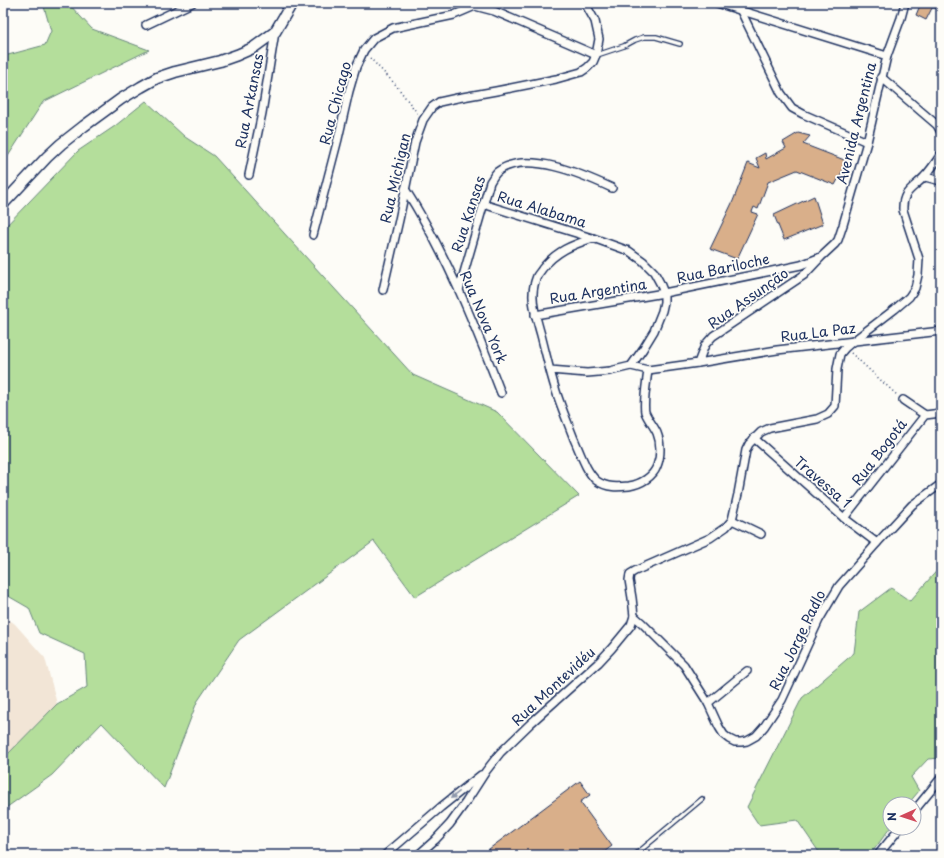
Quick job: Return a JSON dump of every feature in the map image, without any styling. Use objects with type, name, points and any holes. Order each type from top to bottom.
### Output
[{"type":"main road","points":[[3,204],[61,144],[121,99],[157,78],[237,55],[253,48],[275,32],[292,3]]},
{"type":"street","points":[[146,24],[192,3]]},
{"type":"street","points":[[468,3],[494,11],[596,55],[599,38],[597,27],[585,3]]},
{"type":"street","points":[[490,3],[494,11]]},
{"type":"street","points":[[717,3],[887,56]]},
{"type":"street","name":"Avenida Argentina","points":[[831,249],[838,240],[843,225],[867,142],[881,77],[905,3]]},
{"type":"street","name":"Rua Chicago","points":[[313,235],[349,91],[356,67],[363,51],[374,38],[393,28],[454,15],[475,6]]},
{"type":"street","points":[[741,11],[781,93],[792,108],[867,142]]},
{"type":"street","name":"Rua Arkansas","points":[[248,175],[262,113],[275,32]]},
{"type":"street","name":"Rua Michigan","points":[[383,290],[415,142],[423,120],[432,107],[438,102],[573,75],[587,68],[593,62],[596,55]]},
{"type":"street","points":[[881,77],[937,125],[941,132]]},
{"type":"street","points":[[747,671],[708,703],[684,666],[634,616],[629,580],[630,574],[635,570],[710,538],[726,527],[732,520],[743,472],[746,450],[754,438],[761,432],[770,428],[817,419],[828,414],[835,406],[837,369],[840,354],[844,348],[895,309],[909,296],[914,288],[918,275],[918,259],[903,210],[903,201],[907,194],[925,177],[941,154]]},
{"type":"street","name":"Rua Kansas","points":[[459,290],[490,182],[496,173],[504,167],[521,163],[542,164],[569,170],[612,188]]},
{"type":"street","points":[[925,177],[941,181]]},
{"type":"street","name":"Rua Nova York","points":[[405,189],[443,256],[481,341],[501,393]]},
{"type":"street","name":"Rua Alabama","points":[[483,204],[593,238],[629,251],[654,272],[664,293]]},
{"type":"street","points":[[593,238],[573,245],[558,253],[546,264],[537,276],[533,295],[536,315],[558,398],[584,462],[592,476],[604,485],[611,487],[636,485],[653,473],[659,460],[660,448],[657,433],[645,412],[644,403],[648,370]]},
{"type":"street","name":"Rua Bariloche","points":[[664,293],[801,264],[821,257],[831,249]]},
{"type":"street","name":"Rua Assunção","points":[[698,363],[705,346],[713,336],[804,275],[821,257]]},
{"type":"street","points":[[630,366],[644,349],[654,331],[662,311],[664,293]]},
{"type":"street","name":"Rua Argentina","points":[[536,315],[664,293]]},
{"type":"street","name":"Rua La Paz","points":[[698,363],[777,350],[941,331]]},
{"type":"street","points":[[550,370],[587,373],[610,371],[630,366],[648,370],[698,363]]},
{"type":"street","points":[[903,400],[925,415]]},
{"type":"street","name":"Rua Bogotá","points":[[844,518],[925,415],[941,413]]},
{"type":"street","name":"Travessa 1","points":[[754,438],[844,518],[877,543]]},
{"type":"street","name":"Rua Jorge Padlo","points":[[708,703],[719,727],[724,735],[729,739],[735,742],[741,742],[747,741],[756,736],[764,727],[782,700],[819,620],[839,586],[912,505],[941,484]]},
{"type":"street","points":[[732,520],[761,534]]},
{"type":"street","name":"Rua Montevidéu","points":[[418,855],[450,824],[500,753],[603,658],[631,625],[634,616]]},
{"type":"street","name":"Rua Montevidéu","points":[[385,855],[486,771]]},
{"type":"street","points":[[922,801],[941,778]]},
{"type":"street","points":[[878,855],[893,836]]},
{"type":"lane","points":[[596,55],[624,46],[634,40],[644,37],[656,37],[680,44]]},
{"type":"lane","points":[[635,855],[702,799]]},
{"type":"path","points":[[363,51],[395,84],[423,120]]},
{"type":"path","points":[[844,348],[903,400]]},
{"type":"shaded area","points":[[3,615],[15,624],[45,658],[57,704],[3,759]]},
{"type":"green space","points":[[43,3],[68,3],[92,29],[149,50],[43,102],[3,164],[3,53],[8,55],[45,45],[51,31]]},
{"type":"green space","points":[[146,101],[185,137],[214,156],[413,375],[497,412],[579,496],[415,597],[374,541],[239,640],[197,702],[164,788],[102,723],[52,775],[3,810],[3,759],[57,704],[87,687],[85,654],[39,633],[29,608],[3,593],[3,229],[78,151],[115,126]]},
{"type":"green space","points":[[941,566],[941,758],[928,759],[911,777],[919,791],[915,796],[882,796],[882,836],[884,836],[870,855],[821,855],[797,820],[759,825],[747,807],[802,698],[854,653],[859,612],[891,588],[910,601]]},
{"type":"building","points":[[921,3],[941,3],[941,8],[932,8],[926,20],[916,15]]},
{"type":"building","points":[[798,133],[810,136],[803,144],[847,161],[835,185],[797,170],[768,182],[758,209],[754,207],[752,212],[758,214],[737,259],[710,249],[733,201],[748,163],[760,168],[756,158],[765,153],[766,159],[786,148],[783,142]]},
{"type":"building","points":[[814,196],[823,224],[784,240],[774,215]]},
{"type":"building","points":[[580,781],[590,795],[580,802],[612,846],[600,855],[481,855]]}]
